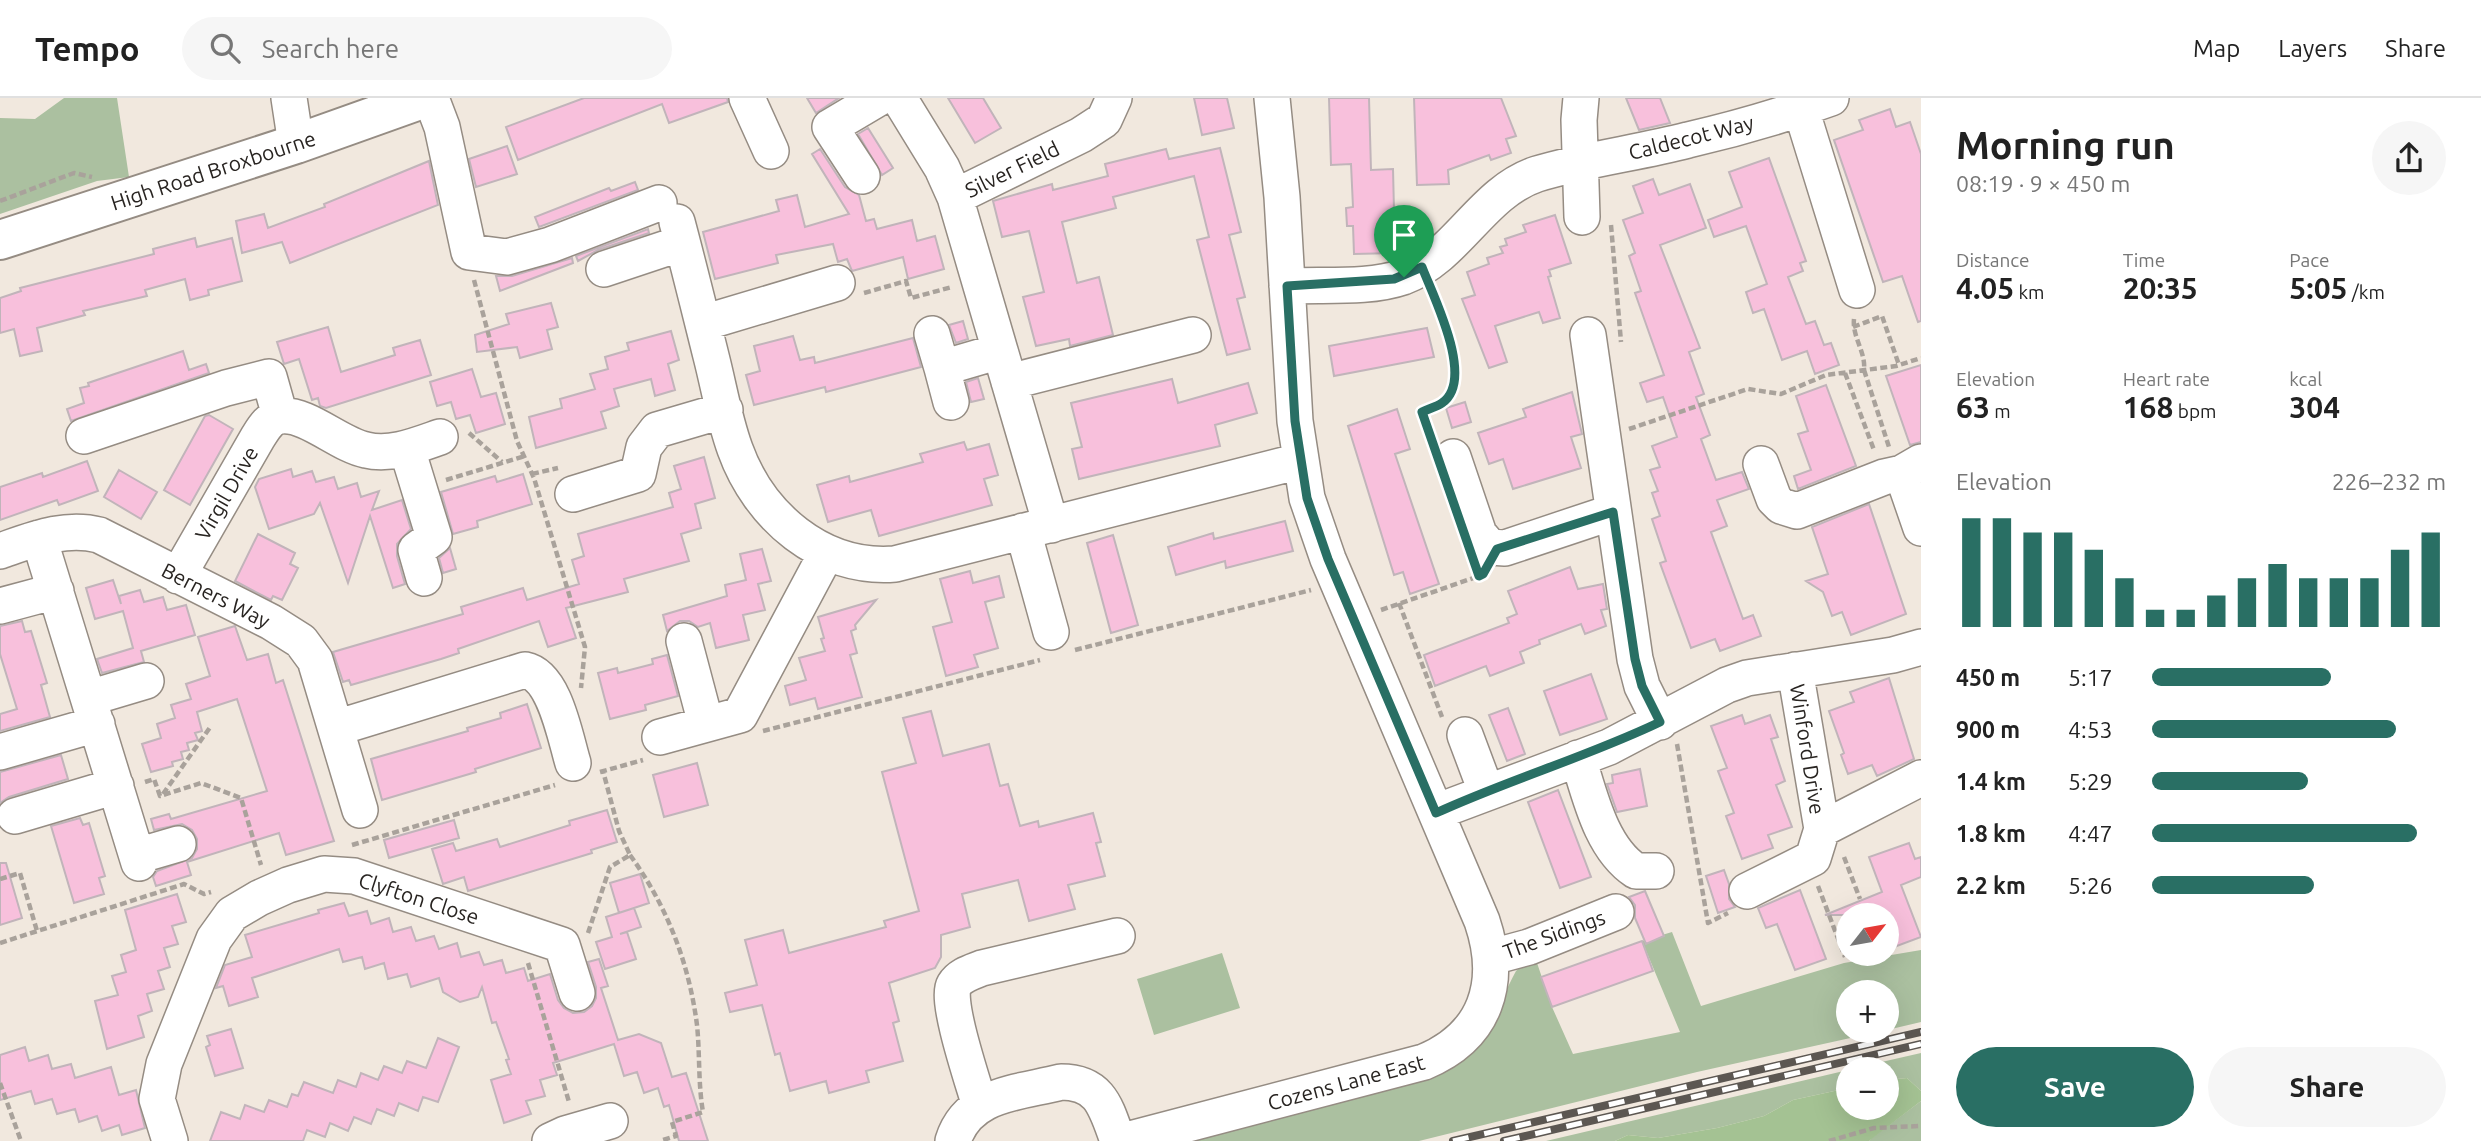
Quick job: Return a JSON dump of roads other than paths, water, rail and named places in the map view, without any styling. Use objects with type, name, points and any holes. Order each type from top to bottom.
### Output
[{"type":"main road","name":"High Road Broxbourne","points":[[0,240],[296,144],[425,98]]},
{"type":"street","points":[[289,98],[296,144]]},
{"type":"street","points":[[431,98],[442,127],[469,252],[506,257],[673,223]]},
{"type":"street","points":[[747,98],[771,151]]},
{"type":"street","points":[[862,176],[830,127],[879,98]]},
{"type":"street","points":[[899,98],[942,168],[956,197]]},
{"type":"street","name":"Silver Field","points":[[1051,632],[1037,528],[1004,367],[956,197],[1082,135],[1104,120],[1114,98]]},
{"type":"street","name":"Cozens Lane East","points":[[1123,1141],[1323,1090],[1437,1057],[1464,1037],[1474,1025],[1490,990],[1492,957],[1482,921],[1328,559],[1307,498],[1300,461],[1290,365],[1282,197],[1272,98]]},
{"type":"street","points":[[1581,98],[1578,120],[1581,163],[1596,215]]},
{"type":"street","name":"Caldecot Way","points":[[1287,286],[1394,279],[1422,267],[1512,186],[1537,174],[1688,140],[1816,104],[1857,290]]},
{"type":"street","points":[[604,269],[673,223]]},
{"type":"street","points":[[673,223],[703,323],[735,449],[752,485],[771,512],[791,530],[826,554],[859,564],[895,564],[1300,461]]},
{"type":"street","points":[[703,323],[837,282]]},
{"type":"street","points":[[932,334],[951,402]]},
{"type":"street","points":[[942,368],[1004,367],[1193,335]]},
{"type":"street","points":[[1588,335],[1618,434],[1613,512],[1635,659],[1642,686],[1666,719]]},
{"type":"street","points":[[84,436],[226,388],[269,377],[280,415],[298,419],[355,447],[368,451],[407,449],[440,437]]},
{"type":"street","points":[[573,494],[638,474],[645,447],[657,430],[725,410]]},
{"type":"street","name":"Virgil Drive","points":[[178,576],[258,438],[271,420],[280,415]]},
{"type":"street","points":[[407,449],[434,537],[416,550],[424,578]]},
{"type":"street","points":[[1444,453],[1479,534],[1490,547],[1484,562],[1613,512]]},
{"type":"street","points":[[1761,464],[1774,499],[1781,506],[1797,511],[1902,471],[1921,528]]},
{"type":"street","name":"Berners Way","points":[[0,551],[39,538],[75,531],[99,535],[271,622],[301,641],[315,660],[360,810]]},
{"type":"street","points":[[39,538],[138,860],[178,844]]},
{"type":"street","points":[[660,737],[740,715],[826,554]]},
{"type":"street","points":[[0,606],[56,591]]},
{"type":"street","points":[[684,641],[706,724]]},
{"type":"street","name":"Winford Drive","points":[[1436,813],[1486,791],[1609,747],[1727,685],[1747,678],[1893,655],[1921,647]]},
{"type":"street","points":[[336,728],[525,670],[537,675],[548,688],[586,760]]},
{"type":"street","name":"Winford Drive","points":[[1795,670],[1828,843]]},
{"type":"street","points":[[0,752],[93,711],[146,681]]},
{"type":"street","points":[[1454,727],[1486,791]]},
{"type":"street","points":[[1578,758],[1606,838],[1636,871],[1656,872]]},
{"type":"street","points":[[1739,901],[1813,858],[1828,843],[1921,778]]},
{"type":"street","points":[[15,816],[117,788]]},
{"type":"street","name":"Clyfton Close","points":[[170,1141],[157,1099],[164,1064],[214,939],[232,914],[258,898],[288,885],[324,874],[354,876],[562,945],[577,993]]},
{"type":"street","name":"The Sidings","points":[[1492,957],[1529,947],[1616,912]]},
{"type":"street","points":[[979,1103],[951,1002],[954,985],[967,973],[982,968],[1117,936]]},
{"type":"street","points":[[953,1141],[958,1127],[979,1103],[1061,1082],[1083,1084],[1098,1095],[1107,1110],[1118,1141]]},
{"type":"street","points":[[558,1137],[610,1121]]},
{"type":"railway","points":[[1453,1141],[1921,1032]]},
{"type":"railway","points":[[1504,1141],[1921,1044]]}]
